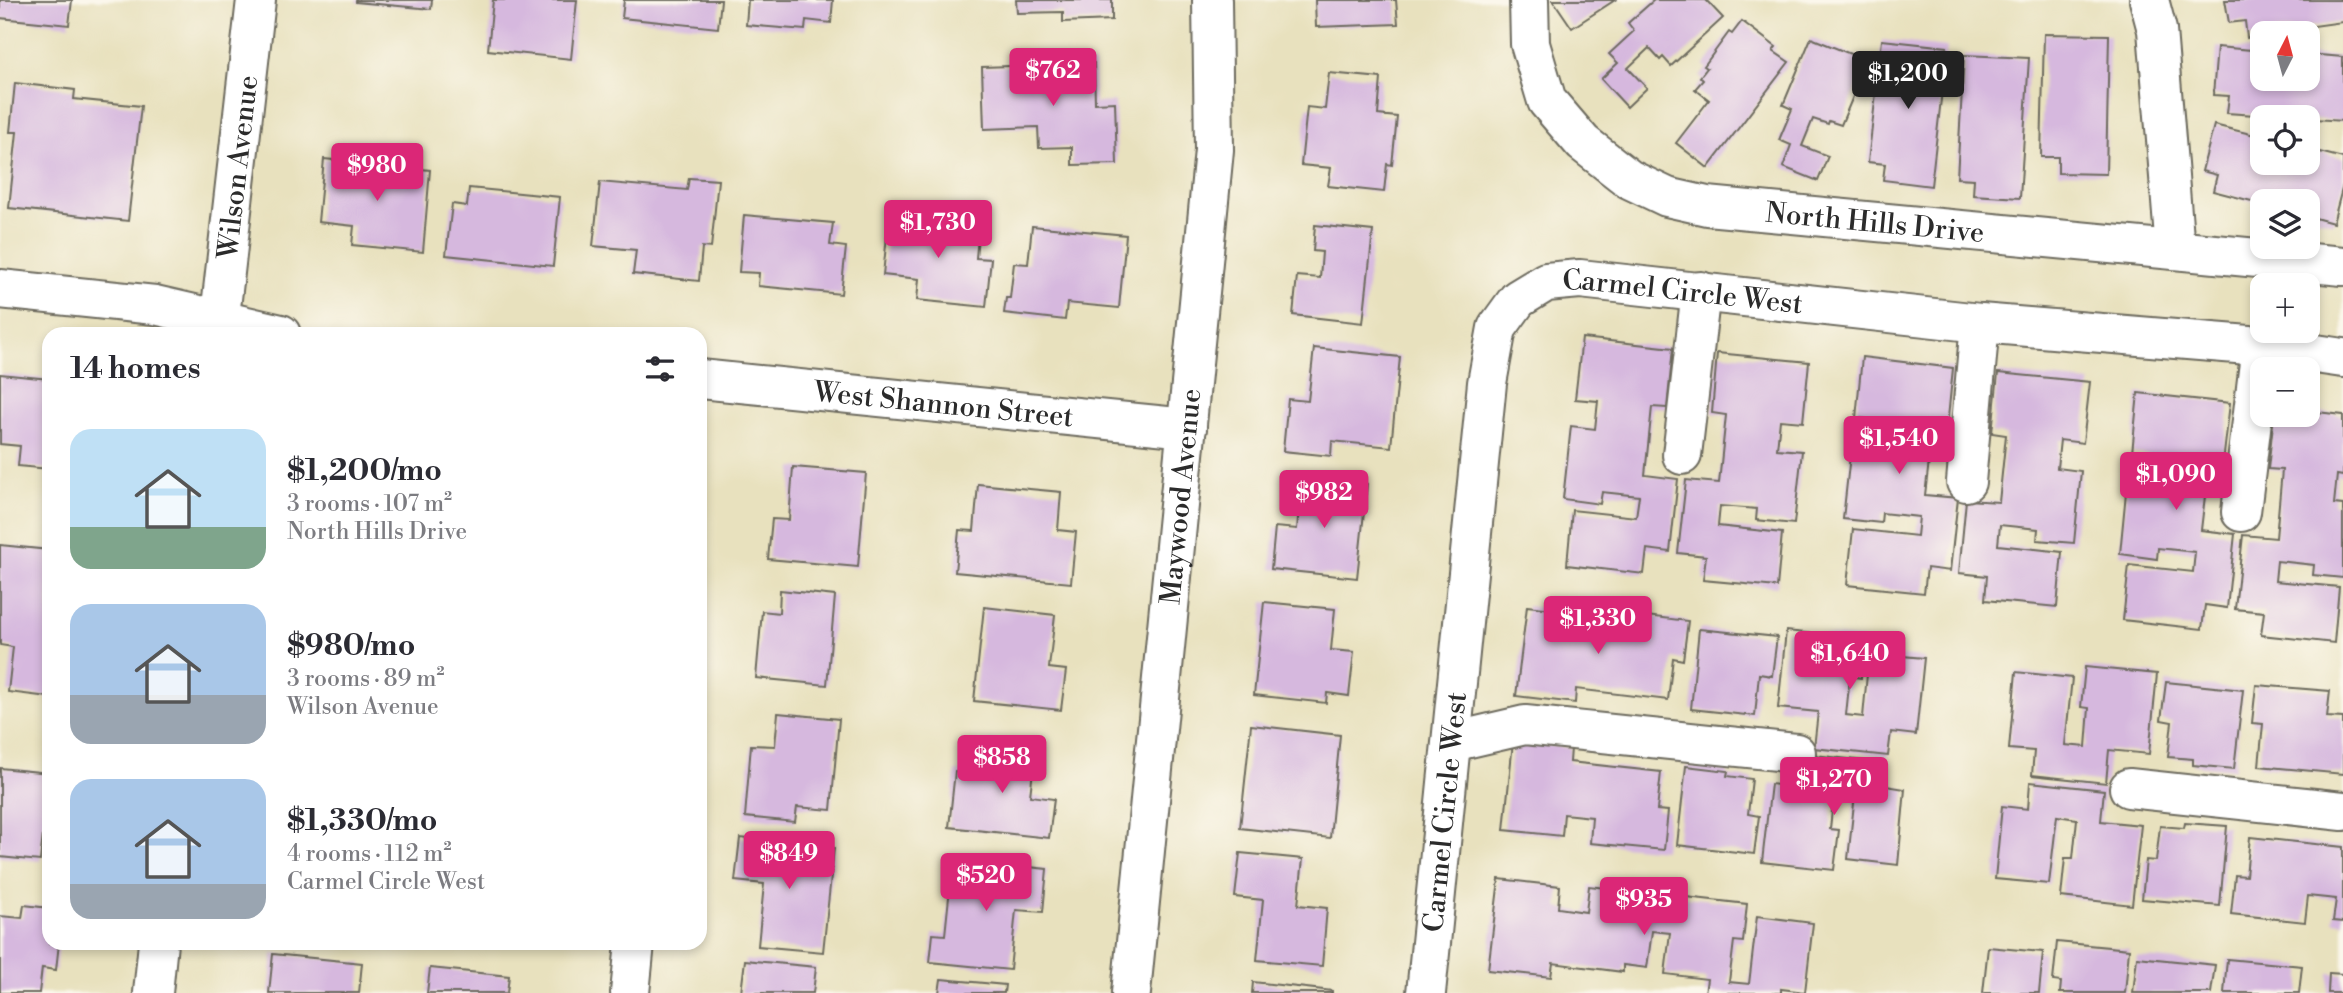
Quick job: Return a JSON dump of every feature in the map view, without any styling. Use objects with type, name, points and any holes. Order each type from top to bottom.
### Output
[{"type":"street","name":"Wilson Avenue","points":[[219,327],[256,0]]},
{"type":"street","name":"Maywood Avenue","points":[[1131,993],[1214,150],[1212,0]]},
{"type":"street","name":"North Hills Drive","points":[[1529,0],[1530,44],[1547,101],[1583,143],[1629,179],[1667,197],[1707,206],[2343,265]]},
{"type":"street","points":[[2149,0],[2157,30],[2175,250]]},
{"type":"street","name":"Carmel Circle West","points":[[1426,993],[1487,383],[1497,328],[1517,299],[1546,282],[1580,279],[1980,323],[2261,346],[2343,358]]},
{"type":"street","points":[[0,289],[155,305],[219,327]]},
{"type":"street","points":[[1682,455],[1701,291]]},
{"type":"street","points":[[1966,482],[1980,323]]},
{"type":"street","points":[[2241,512],[2261,346]]},
{"type":"street","name":"West Shannon Street","points":[[707,380],[1187,428]]},
{"type":"street","points":[[1452,742],[1525,725],[1796,753]]},
{"type":"street","points":[[2129,788],[2343,811]]},
{"type":"street","points":[[153,993],[157,950]]},
{"type":"street","points":[[630,993],[634,950]]},
{"type":"building","points":[[0,0],[72,0],[69,25],[0,18]]},
{"type":"building","points":[[356,0],[432,0],[431,9]]},
{"type":"building","points":[[493,0],[577,0],[571,59],[488,50]]},
{"type":"building","points":[[624,0],[721,0],[718,28],[622,18]]},
{"type":"building","points":[[748,0],[833,0],[831,23],[806,20],[805,30],[746,25]]},
{"type":"building","points":[[1016,0],[1112,0],[1112,20],[1063,22],[1063,12],[1017,13]]},
{"type":"building","points":[[1315,0],[1396,0],[1398,24],[1316,27]]},
{"type":"building","points":[[1553,0],[1615,0],[1572,28]]},
{"type":"building","points":[[1654,0],[1706,0],[1723,18],[1671,66],[1663,57],[1660,60],[1649,48],[1628,68],[1647,88],[1627,107],[1601,79],[1618,63],[1609,54],[1634,31],[1628,23]]},
{"type":"building","points":[[2225,0],[2343,0],[2343,22],[2320,25],[2320,21],[2250,21],[2250,37],[2247,38],[2245,21],[2229,23]]},
{"type":"building","points":[[1742,21],[1776,47],[1773,51],[1789,62],[1708,168],[1676,143],[1709,100],[1695,89],[1703,80],[1700,77],[1707,68],[1704,66],[1729,32],[1732,34]]},
{"type":"building","points":[[2044,34],[2109,35],[2106,174],[2058,173],[2058,157],[2041,157]]},
{"type":"building","points":[[1811,38],[1868,61],[1841,125],[1813,119],[1802,146],[1828,156],[1818,181],[1783,167],[1791,145],[1779,140],[1792,109],[1783,105]]},
{"type":"building","points":[[1882,40],[1947,47],[1931,186],[1883,180],[1885,164],[1868,162]]},
{"type":"building","points":[[2217,47],[2250,50],[2250,91],[2320,91],[2320,55],[2343,57],[2343,121],[2320,119],[2320,105],[2250,105],[2250,115],[2227,113],[2229,96],[2213,95]]},
{"type":"building","points":[[1964,55],[2029,58],[2020,198],[1973,195],[1974,179],[1957,178]]},
{"type":"building","points":[[1094,63],[1095,103],[1115,102],[1117,164],[1072,165],[1072,147],[1039,148],[1038,127],[984,129],[982,67]]},
{"type":"building","points":[[1329,73],[1381,78],[1378,115],[1397,117],[1392,165],[1387,164],[1384,192],[1328,186],[1331,168],[1301,165],[1307,107],[1325,109]]},
{"type":"building","points":[[15,83],[75,90],[74,99],[141,106],[128,221],[9,208],[17,132],[10,132]]},
{"type":"building","points":[[2214,125],[2250,134],[2250,175],[2320,175],[2320,152],[2343,158],[2343,185],[2333,223],[2320,219],[2320,189],[2250,189],[2250,201],[2213,191],[2217,175],[2202,171]]},
{"type":"building","points":[[324,159],[430,170],[423,252],[352,245],[354,226],[318,222]]},
{"type":"building","points":[[689,178],[718,180],[711,248],[702,247],[699,281],[633,274],[636,250],[593,246],[600,182],[687,190]]},
{"type":"building","points":[[469,188],[560,197],[553,266],[446,255],[452,204],[467,206]]},
{"type":"building","points":[[744,215],[833,223],[830,245],[846,247],[841,294],[758,286],[759,273],[739,272]]},
{"type":"building","points":[[889,215],[979,225],[976,258],[991,259],[986,307],[917,300],[919,279],[883,275]]},
{"type":"building","points":[[1315,225],[1373,231],[1363,323],[1293,315],[1297,276],[1320,278],[1322,252],[1313,251]]},
{"type":"building","points":[[1032,226],[1126,235],[1119,308],[1067,303],[1065,320],[1004,313],[1006,298],[1010,298],[1014,263],[1028,264]]},
{"type":"building","points":[[1582,338],[1673,348],[1667,408],[1652,407],[1645,475],[1678,479],[1670,552],[1647,549],[1644,574],[1567,565],[1572,510],[1636,517],[1639,496],[1602,492],[1600,504],[1563,499],[1571,426],[1595,429],[1598,401],[1575,399]]},
{"type":"building","points":[[1314,348],[1400,357],[1391,447],[1332,441],[1331,456],[1283,451],[1288,399],[1308,401]]},
{"type":"building","points":[[1717,353],[1809,362],[1803,422],[1780,420],[1777,449],[1802,451],[1794,524],[1756,520],[1757,509],[1720,506],[1718,526],[1782,533],[1777,587],[1703,580],[1706,556],[1678,553],[1686,480],[1719,483],[1726,415],[1712,413]]},
{"type":"building","points":[[1862,357],[1953,368],[1947,428],[1933,427],[1925,495],[1958,498],[1950,571],[1927,568],[1924,593],[1847,585],[1853,529],[1917,536],[1919,517],[1882,513],[1881,523],[1843,519],[1851,446],[1875,449],[1878,420],[1856,418]]},
{"type":"building","points":[[1998,373],[2090,382],[2083,443],[2060,440],[2057,468],[2081,471],[2074,543],[2037,540],[2038,529],[2000,525],[1998,545],[2062,552],[2057,607],[1985,600],[1987,576],[1959,573],[1966,500],[1999,502],[2006,435],[1992,433]]},
{"type":"building","points":[[0,374],[42,378],[42,468],[18,466],[20,446],[0,444]]},
{"type":"building","points":[[2138,393],[2230,403],[2223,463],[2209,462],[2201,530],[2235,534],[2227,608],[2205,605],[2202,629],[2123,620],[2129,565],[2193,572],[2195,552],[2158,548],[2157,559],[2120,554],[2127,482],[2152,484],[2155,456],[2132,453]]},
{"type":"building","points":[[2320,412],[2343,415],[2343,476],[2337,475],[2334,504],[2343,505],[2343,578],[2313,575],[2314,565],[2277,561],[2275,581],[2339,587],[2334,643],[2261,635],[2264,612],[2235,609],[2243,535],[2276,538],[2282,470],[2268,469],[2273,427],[2320,427]]},
{"type":"building","points":[[793,467],[866,473],[858,567],[768,559],[772,519],[789,520]]},
{"type":"building","points":[[1302,477],[1367,484],[1357,578],[1271,569],[1275,527],[1297,529]]},
{"type":"building","points":[[978,484],[1061,492],[1058,530],[1076,532],[1071,583],[955,572],[959,530],[974,531]]},
{"type":"building","points":[[0,545],[42,549],[42,696],[8,692],[13,647],[0,645]]},
{"type":"building","points":[[780,590],[835,596],[827,685],[756,678],[762,611],[779,613]]},
{"type":"building","points":[[1264,602],[1335,609],[1331,650],[1354,652],[1349,696],[1327,693],[1326,703],[1254,695]]},
{"type":"building","points":[[1527,606],[1585,613],[1583,635],[1611,637],[1614,612],[1688,621],[1683,660],[1673,658],[1668,700],[1576,689],[1575,703],[1516,696]]},
{"type":"building","points":[[984,607],[1055,615],[1049,668],[1066,670],[1061,710],[974,701]]},
{"type":"building","points":[[1699,629],[1777,637],[1772,676],[1759,674],[1755,716],[1691,709]]},
{"type":"building","points":[[1786,631],[1865,639],[1861,678],[1850,676],[1846,715],[1863,717],[1869,653],[1924,658],[1916,735],[1891,732],[1888,756],[1814,748],[1818,712],[1778,708]]},
{"type":"building","points":[[2085,667],[2157,674],[2149,754],[2109,750],[2106,783],[2032,775],[2034,751],[2009,749],[2016,672],[2072,678],[2065,745],[2086,747],[2089,708],[2081,707]]},
{"type":"building","points":[[2166,682],[2243,690],[2234,769],[2193,765],[2193,759],[2168,757],[2172,722],[2161,720]]},
{"type":"building","points":[[2256,685],[2330,691],[2327,717],[2343,718],[2343,774],[2259,766],[2263,724],[2252,723]]},
{"type":"building","points":[[778,713],[839,719],[831,810],[797,807],[795,822],[745,817],[751,745],[775,746]]},
{"type":"building","points":[[1251,725],[1340,735],[1330,838],[1240,828]]},
{"type":"building","points":[[990,740],[1036,745],[1030,796],[1054,799],[1049,838],[949,827],[955,771],[987,774]]},
{"type":"building","points":[[1513,742],[1571,748],[1570,762],[1661,772],[1657,810],[1668,811],[1664,850],[1590,843],[1592,817],[1564,814],[1562,836],[1504,830]]},
{"type":"building","points":[[1815,755],[1881,763],[1880,785],[1905,789],[1898,865],[1848,859],[1855,794],[1834,791],[1830,829],[1839,830],[1834,870],[1762,862],[1771,784],[1811,789]]},
{"type":"building","points":[[1686,766],[1728,771],[1727,776],[1752,779],[1748,814],[1759,816],[1754,854],[1677,845]]},
{"type":"building","points":[[0,768],[42,772],[40,861],[0,857]]},
{"type":"building","points":[[2030,782],[2104,790],[2101,821],[2141,825],[2132,905],[2061,897],[2065,858],[2073,858],[2077,819],[2057,816],[2049,884],[1995,879],[2002,806],[2028,809]]},
{"type":"building","points":[[2185,823],[2227,826],[2220,906],[2142,899],[2146,860],[2156,861],[2160,826],[2184,828]]},
{"type":"building","points":[[2250,837],[2343,847],[2343,922],[2333,921],[2336,899],[2308,896],[2305,922],[2231,914],[2235,875],[2246,876]]},
{"type":"building","points":[[740,838],[834,848],[823,952],[758,946],[764,884],[735,881]]},
{"type":"building","points":[[1240,853],[1303,859],[1298,905],[1327,908],[1322,966],[1257,960],[1263,900],[1235,897]]},
{"type":"building","points":[[953,859],[1047,869],[1043,912],[1016,910],[1010,970],[930,962],[933,934],[945,935]]},
{"type":"building","points":[[1499,879],[1560,886],[1558,908],[1586,912],[1589,886],[1747,904],[1743,942],[1734,941],[1729,982],[1749,984],[1757,916],[1813,923],[1805,992],[1781,989],[1781,993],[1705,993],[1707,979],[1665,974],[1670,933],[1652,931],[1647,968],[1623,965],[1623,972],[1553,963],[1551,977],[1488,970]]},
{"type":"building","points":[[24,905],[42,907],[42,950],[58,950],[56,970],[42,968],[39,993],[0,993],[0,916],[22,918]]},
{"type":"building","points":[[2057,942],[2129,949],[2125,993],[2060,993],[2061,982],[2053,981]]},
{"type":"building","points":[[1988,947],[2043,952],[2039,993],[1983,993]]},
{"type":"building","points":[[273,954],[362,963],[359,993],[269,993]]},
{"type":"building","points":[[2137,957],[2215,965],[2211,993],[2133,993]]},
{"type":"building","points":[[2227,959],[2302,966],[2299,993],[2224,993]]},
{"type":"building","points":[[745,960],[816,967],[813,993],[741,993]]},
{"type":"building","points":[[430,968],[509,976],[507,993],[427,993]]},
{"type":"building","points":[[2329,973],[2343,974],[2343,993],[2328,993]]},
{"type":"building","points":[[941,979],[1005,985],[1004,993],[939,993]]},
{"type":"building","points":[[1253,982],[1332,991],[1332,993],[1252,993]]}]
